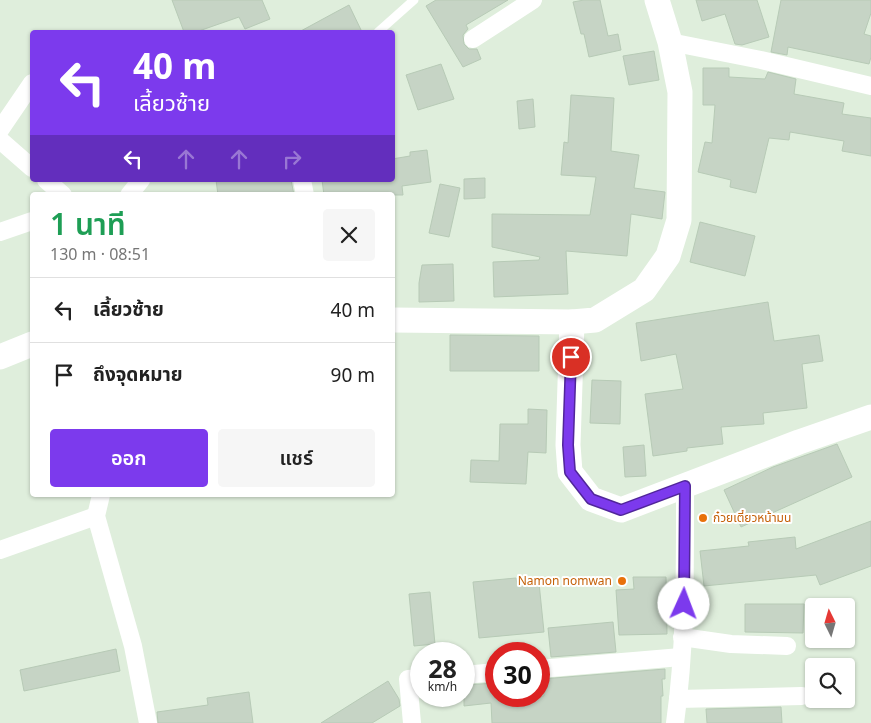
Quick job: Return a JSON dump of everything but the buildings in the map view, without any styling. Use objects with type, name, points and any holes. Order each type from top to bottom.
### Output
[{"type":"street","points":[[473,39],[533,0]]},
{"type":"street","points":[[395,320],[572,322],[595,320],[644,290],[668,256],[679,220],[680,92],[670,42],[657,0]]},
{"type":"street","points":[[670,42],[761,60],[871,86]]},
{"type":"street","points":[[0,130],[30,86]]},
{"type":"street","points":[[0,140],[30,166]]},
{"type":"street","points":[[48,182],[60,192]]},
{"type":"street","points":[[131,192],[139,182]]},
{"type":"street","points":[[0,232],[30,222]]},
{"type":"street","points":[[572,322],[568,445],[570,472],[591,499],[621,510],[799,442],[871,417]]},
{"type":"street","points":[[0,357],[30,345]]},
{"type":"street","points":[[675,723],[682,657],[685,588],[685,486]]},
{"type":"street","points":[[101,497],[96,516],[134,646],[148,723]]},
{"type":"street","points":[[0,550],[96,516]]},
{"type":"street","points":[[682,637],[731,644],[787,646]]},
{"type":"street","points":[[550,668],[682,657]]},
{"type":"street","points":[[410,679],[408,679],[410,701]]},
{"type":"street","points":[[678,698],[802,696]]},
{"type":"street","points":[[411,707],[412,723]]},
{"type":"lane","points":[[380,30],[414,0]]},
{"type":"place","name":"ก๋วยเตี๋ยวหน้ามน","points":[[703,518]]},
{"type":"place","name":"Namon nomwan","points":[[622,581]]},
{"type":"route","points":[[571,357],[568,445],[570,472],[591,499],[621,510],[685,486],[684,604]]}]
